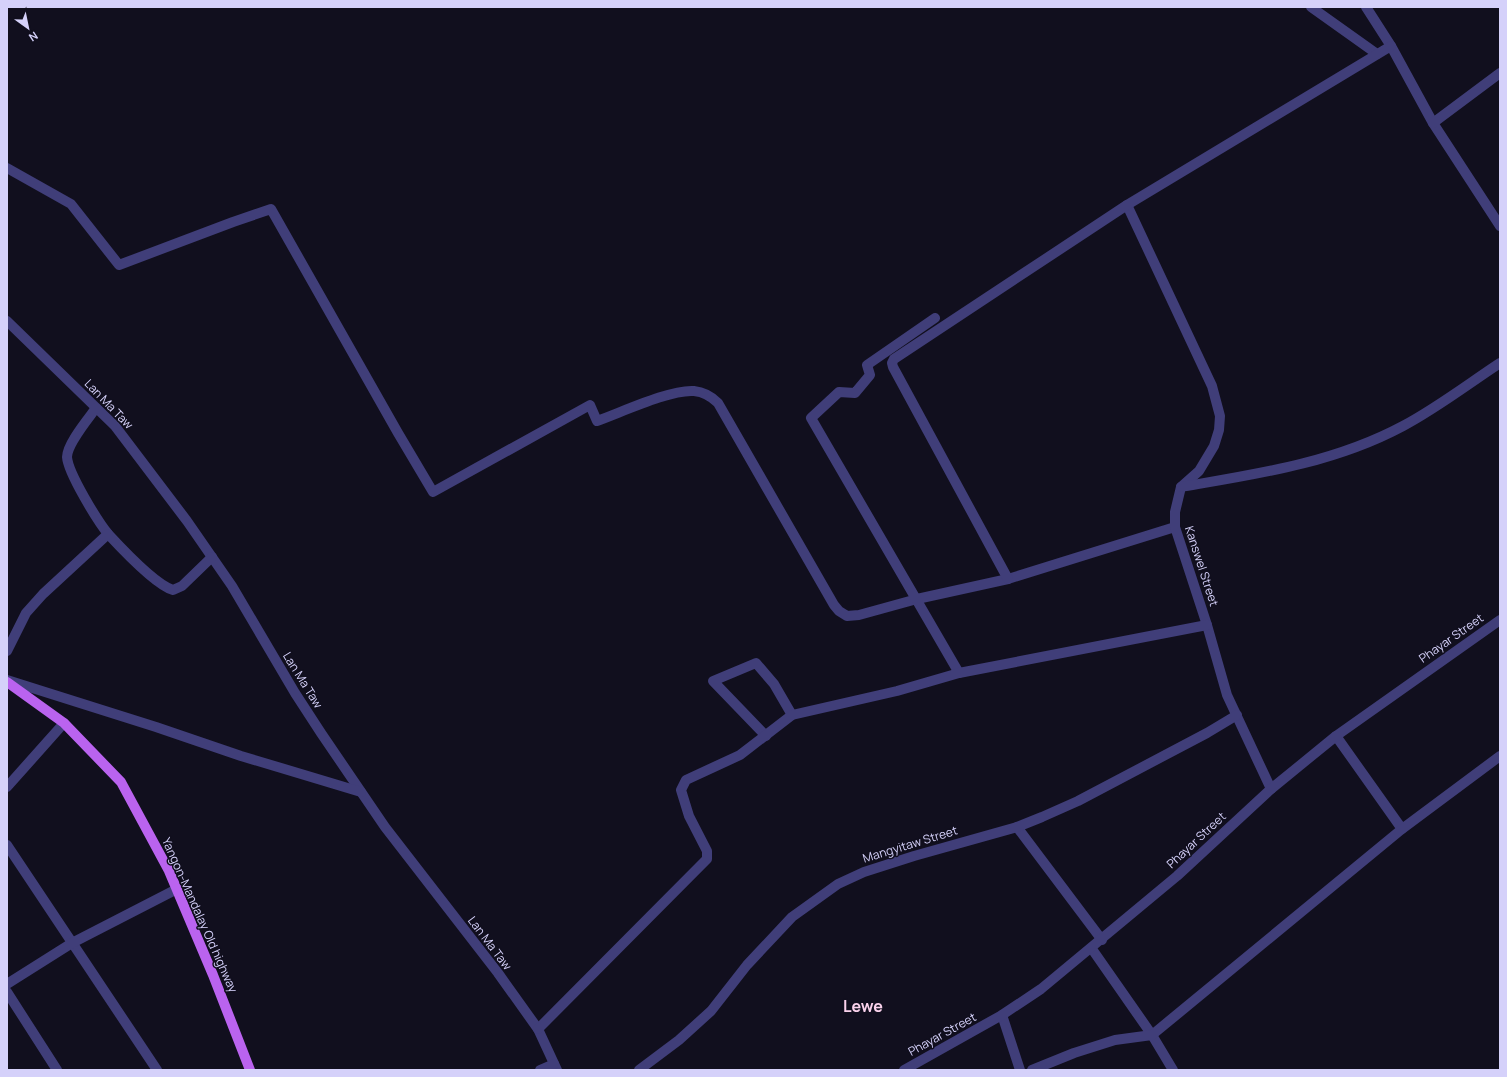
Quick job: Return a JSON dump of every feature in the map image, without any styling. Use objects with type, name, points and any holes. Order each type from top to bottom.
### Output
[{"type":"main road","name":"Yangon-Mandalay Old highway","points":[[7,681],[64,723],[121,782],[140,814],[177,889],[250,1070]]},
{"type":"street","points":[[1311,7],[1377,54]]},
{"type":"street","points":[[1366,7],[1391,46],[1433,123],[1500,226]]},
{"type":"street","points":[[1008,579],[892,363],[899,355],[1127,205],[1391,46]]},
{"type":"street","points":[[1433,123],[1500,73]]},
{"type":"street","points":[[7,168],[72,204],[119,265],[233,222],[271,210],[433,492],[590,404],[596,421],[677,392],[694,391],[708,394],[718,403],[839,611],[848,616],[859,615],[918,599],[1008,579],[1175,527]]},
{"type":"street","points":[[1127,205],[1212,386],[1220,416],[1219,430],[1208,457],[1199,471],[1181,488]]},
{"type":"street","points":[[935,318],[867,365],[870,375],[855,392],[839,392],[811,418],[918,599],[958,672]]},
{"type":"street","name":"Lan Ma Taw","points":[[7,321],[115,426],[187,521],[232,586],[294,693],[385,827],[498,973],[538,1030],[555,1067]]},
{"type":"street","points":[[1181,488],[1279,470],[1341,453],[1404,426],[1500,363]]},
{"type":"street","points":[[96,408],[71,445],[67,456],[69,466],[90,506],[108,534],[157,580],[173,590],[182,586],[212,557]]},
{"type":"street","name":"Kanswel Street","points":[[1181,488],[1175,512],[1175,527],[1207,625],[1227,695],[1271,788]]},
{"type":"street","points":[[7,651],[26,613],[43,594],[108,534]]},
{"type":"street","name":"Phayar Street","points":[[904,1070],[1002,1015],[1041,990],[1177,876],[1271,788],[1336,736],[1500,620]]},
{"type":"street","points":[[538,1030],[707,859],[707,851],[689,816],[681,790],[686,780],[735,758],[792,715],[897,691],[958,672],[1207,625]]},
{"type":"street","points":[[766,736],[720,690],[713,681],[756,663],[774,684],[792,715]]},
{"type":"street","points":[[7,681],[156,727],[241,756],[361,792]]},
{"type":"street","name":"Mangyitaw Street","points":[[639,1070],[679,1040],[710,1011],[747,965],[792,917],[838,884],[864,872],[914,856],[1017,827],[1078,801],[1207,733],[1237,715]]},
{"type":"street","points":[[7,787],[64,723]]},
{"type":"street","points":[[1336,736],[1402,829]]},
{"type":"street","points":[[1032,1070],[1074,1053],[1115,1040],[1152,1035],[1402,829],[1500,756]]},
{"type":"street","points":[[1017,827],[1102,940]]},
{"type":"street","points":[[7,845],[157,1070]]},
{"type":"street","points":[[7,984],[72,944],[177,889]]},
{"type":"street","points":[[1092,948],[1152,1035],[1173,1070]]},
{"type":"street","points":[[7,992],[57,1070]]},
{"type":"street","points":[[1002,1015],[1020,1070]]},
{"type":"street","points":[[540,1070],[555,1067]]},
{"type":"district","name":"Lewe","points":[[863,1006]]}]
